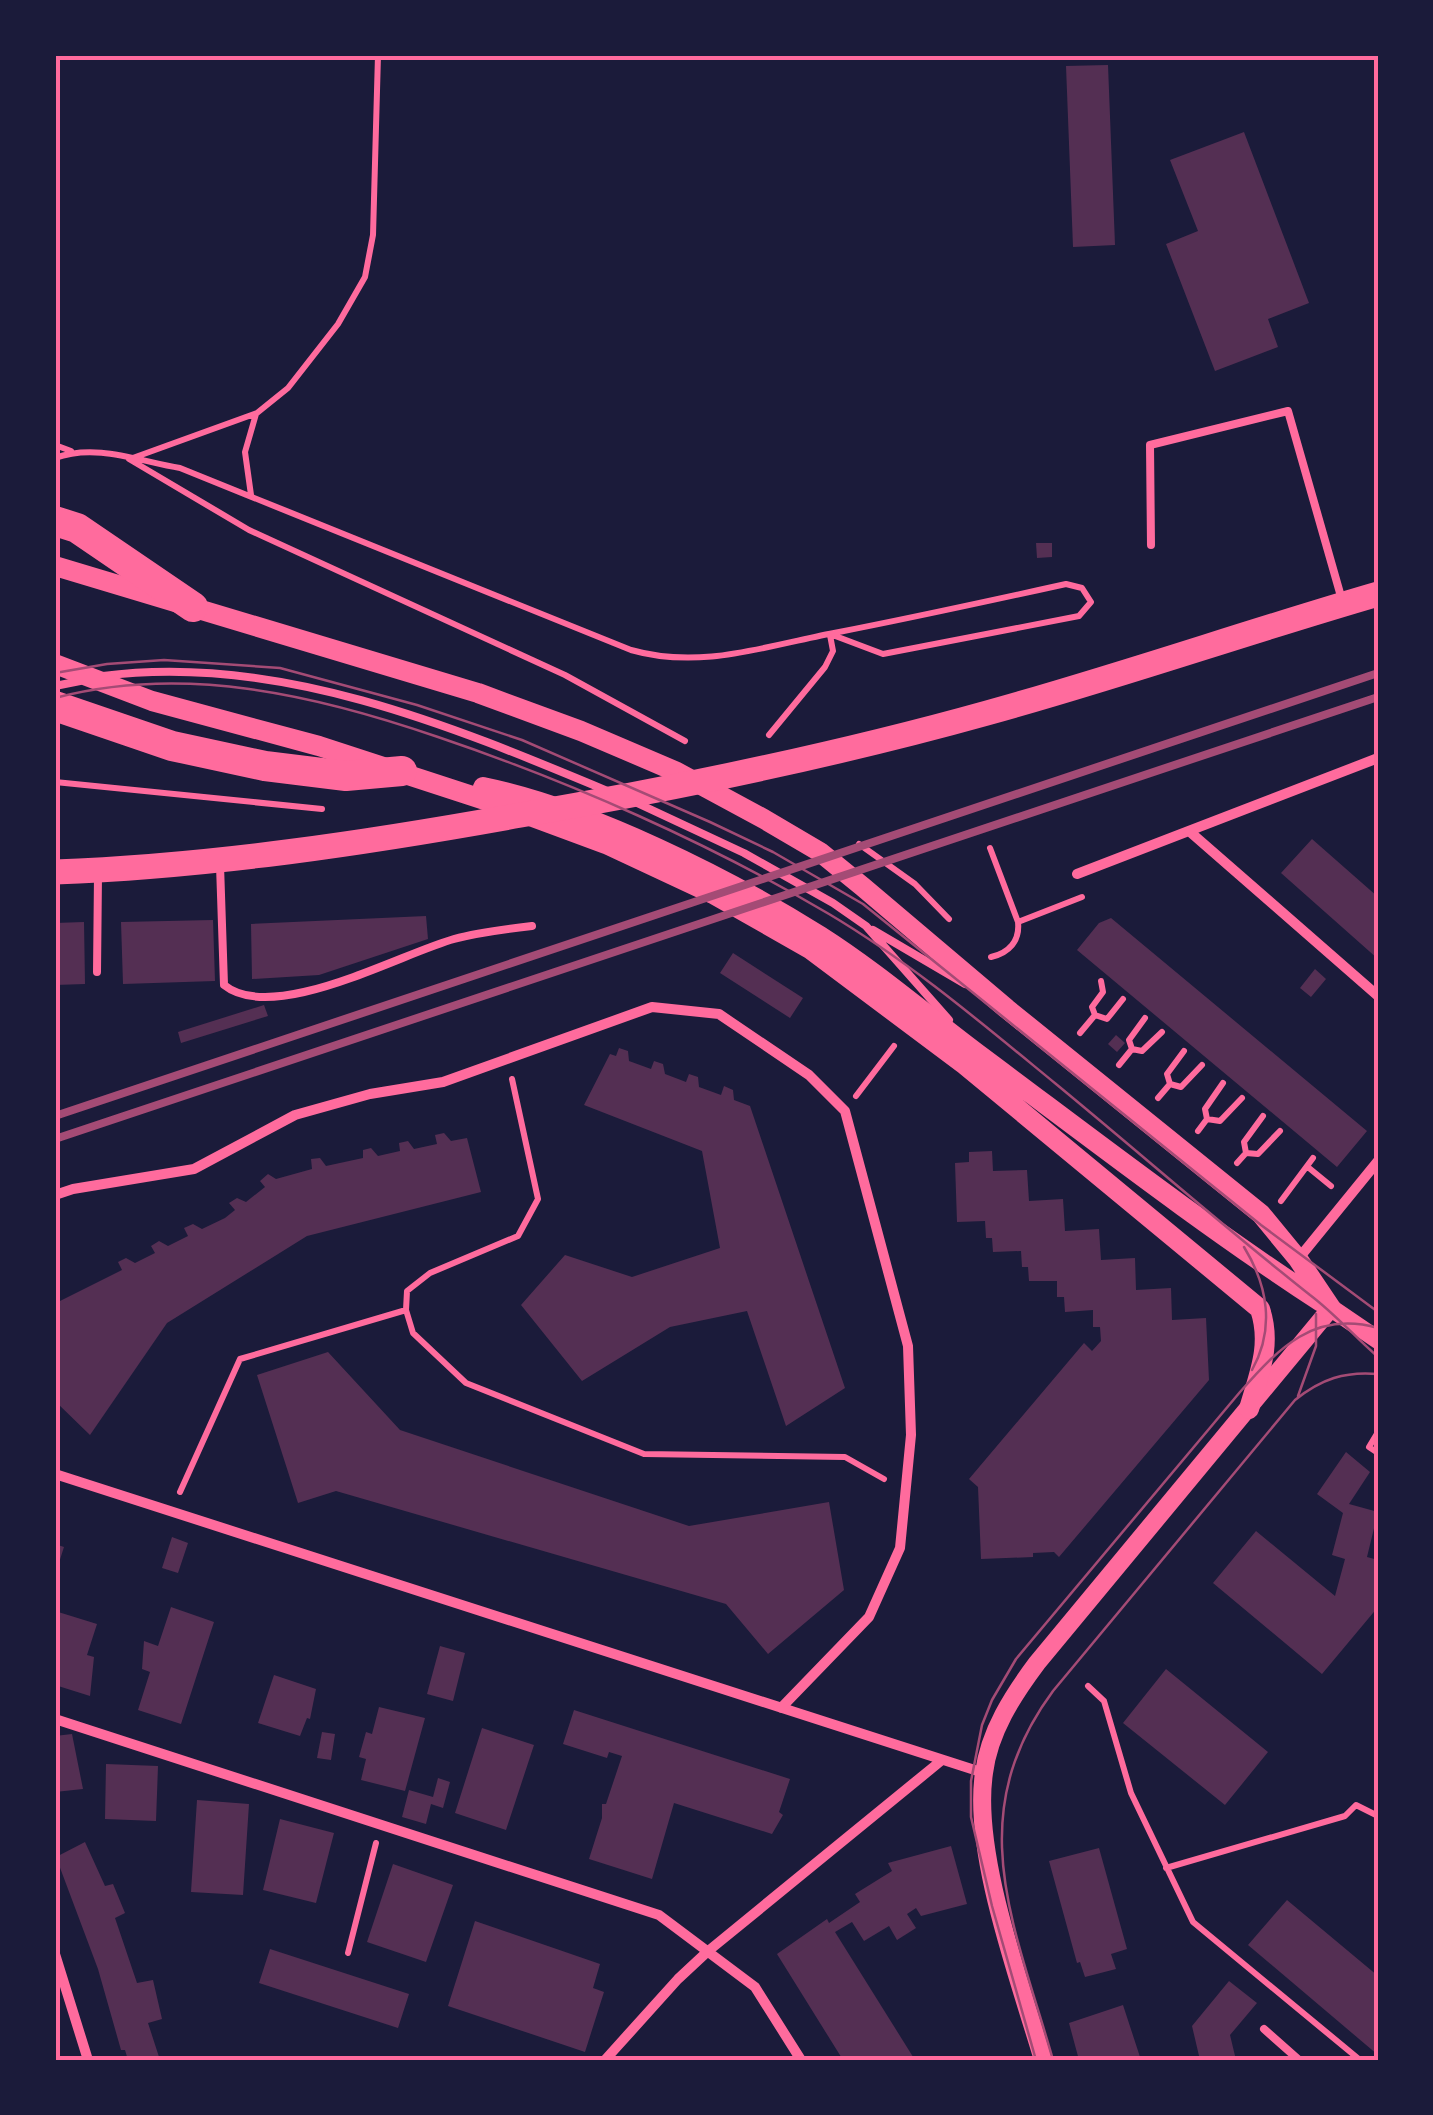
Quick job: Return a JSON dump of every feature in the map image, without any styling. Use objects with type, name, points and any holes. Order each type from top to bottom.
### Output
[{"type":"highway","points":[[55,521],[76,528],[193,606]]},
{"type":"highway","points":[[55,706],[172,746],[265,766],[346,776],[402,771]]},
{"type":"main road","points":[[55,566],[478,693],[580,730],[677,772],[820,852],[1261,1214],[1331,1308]]},
{"type":"main road","points":[[55,872],[220,861],[357,843],[612,800],[768,755],[989,713],[1378,594]]},
{"type":"main road","points":[[55,664],[152,701],[402,771],[606,844],[716,895],[810,949],[965,1064],[1260,1309],[1267,1331],[1266,1354],[1248,1410]]},
{"type":"main road","points":[[402,771],[515,794],[618,832],[728,884],[822,937],[1230,1242],[1331,1308]]},
{"type":"street","points":[[1077,874],[1378,758]]},
{"type":"street","points":[[1189,831],[1378,996]]},
{"type":"street","points":[[55,1194],[194,1169],[295,1116],[370,1094],[443,1082],[652,1006],[720,1014],[809,1075],[845,1111],[908,1346],[912,1434],[900,1548],[870,1617],[781,1708]]},
{"type":"street","points":[[1298,1259],[1378,1161]]},
{"type":"street","points":[[1043,2060],[983,1826],[984,1773],[996,1732],[1024,1679],[1331,1308],[1378,1340]]},
{"type":"street","points":[[55,1474],[984,1773]]},
{"type":"street","points":[[55,1719],[659,1915],[755,1987],[800,2060]]},
{"type":"street","points":[[605,2060],[707,1952],[942,1760]]},
{"type":"street","points":[[55,1954],[88,2060]]},
{"type":"lane","points":[[1151,545],[1150,445],[1288,412],[1344,604]]},
{"type":"lane","points":[[55,686],[107,675],[222,672],[340,696],[521,755],[640,804],[744,853],[1007,1009]]},
{"type":"lane","points":[[220,861],[224,985],[234,993],[294,994],[331,985],[452,940],[532,926]]},
{"type":"lane","points":[[98,871],[98,972]]},
{"type":"lane","points":[[866,926],[1048,1133]]},
{"type":"lane","points":[[1264,2029],[1299,2060]]},
{"type":"path","points":[[129,459],[256,413],[288,388],[338,324],[365,277],[373,234],[378,55]]},
{"type":"path","points":[[251,496],[245,452],[256,413]]},
{"type":"path","points":[[55,445],[72,452]]},
{"type":"path","points":[[56,458],[96,450],[180,468],[648,655],[688,660],[716,658],[830,634],[928,618],[1066,584],[1082,588],[1090,602],[1079,616],[884,654],[830,634]]},
{"type":"path","points":[[129,459],[250,530],[565,675],[685,742]]},
{"type":"path","points":[[768,755],[833,650],[830,634]]},
{"type":"path","points":[[55,782],[330,808]]},
{"type":"path","points":[[854,840],[915,884],[953,924]]},
{"type":"path","points":[[979,950],[991,957],[1003,954],[1016,938],[1018,922],[990,848]]},
{"type":"path","points":[[1018,922],[1088,894]]},
{"type":"path","points":[[1095,1015],[1092,1007],[1104,992],[1101,981]]},
{"type":"path","points":[[1095,1015],[1107,1019],[1123,999]]},
{"type":"path","points":[[1082,1030],[1095,1015]]},
{"type":"path","points":[[1132,1049],[1129,1040],[1144,1018]]},
{"type":"path","points":[[1132,1049],[1142,1052],[1162,1032]]},
{"type":"path","points":[[845,1111],[895,1045]]},
{"type":"path","points":[[1121,1063],[1132,1049]]},
{"type":"path","points":[[1170,1084],[1167,1074],[1184,1051]]},
{"type":"path","points":[[508,1058],[538,1199],[518,1236],[430,1273],[407,1291],[406,1310],[413,1333],[466,1382],[644,1454],[845,1457],[906,1491]]},
{"type":"path","points":[[1170,1084],[1181,1086],[1202,1065]]},
{"type":"path","points":[[1207,1119],[1205,1109],[1224,1083]]},
{"type":"path","points":[[1160,1096],[1170,1084]]},
{"type":"path","points":[[1207,1119],[1220,1121],[1242,1098]]},
{"type":"path","points":[[1246,1153],[1244,1142],[1263,1116]]},
{"type":"path","points":[[1198,1130],[1207,1119]]},
{"type":"path","points":[[1246,1153],[1258,1154],[1280,1131]]},
{"type":"path","points":[[1238,1162],[1246,1153]]},
{"type":"path","points":[[1288,1192],[1313,1158]]},
{"type":"path","points":[[1308,1168],[1332,1187]]},
{"type":"path","points":[[171,1512],[240,1360],[406,1310]]},
{"type":"path","points":[[1378,1432],[1369,1448],[1378,1453]]},
{"type":"path","points":[[1088,1686],[1104,1701],[1127,1785],[1193,1922],[1360,2060]]},
{"type":"path","points":[[1166,1868],[1345,1816],[1356,1804],[1378,1816]]},
{"type":"path","points":[[348,1953],[376,1840]]},
{"type":"building","points":[[1108,65],[1115,245],[1073,247],[1066,66]]},
{"type":"building","points":[[1244,132],[1309,303],[1268,319],[1278,347],[1215,371],[1166,244],[1198,231],[1170,160]]},
{"type":"building","points":[[1036,543],[1052,543],[1052,557],[1037,558]]},
{"type":"building","points":[[1312,839],[1378,897],[1378,959],[1281,873]]},
{"type":"building","points":[[426,916],[428,939],[319,975],[252,979],[251,924]]},
{"type":"building","points":[[1111,918],[1367,1131],[1337,1167],[1077,950],[1099,923]]},
{"type":"building","points":[[213,920],[215,981],[123,984],[121,922]]},
{"type":"building","points":[[84,922],[85,984],[55,985],[55,923]]},
{"type":"building","points":[[733,953],[803,998],[790,1018],[720,973]]},
{"type":"building","points":[[1315,969],[1326,979],[1311,997],[1300,988]]},
{"type":"building","points":[[55,995],[59,995],[59,1024],[55,1024]]},
{"type":"building","points":[[264,1005],[268,1016],[181,1043],[178,1032]]},
{"type":"building","points":[[1116,1035],[1125,1043],[1117,1052],[1108,1044]]},
{"type":"building","points":[[619,1048],[628,1051],[629,1061],[651,1069],[654,1061],[663,1064],[665,1074],[686,1082],[689,1074],[698,1077],[699,1087],[721,1095],[724,1086],[733,1090],[734,1100],[750,1106],[845,1388],[786,1426],[747,1311],[670,1327],[582,1381],[521,1305],[565,1255],[632,1277],[720,1248],[702,1151],[584,1105],[610,1054],[616,1056]]},
{"type":"building","points":[[444,1133],[451,1141],[467,1138],[481,1192],[307,1236],[167,1323],[90,1435],[55,1401],[55,1299],[58,1302],[122,1270],[118,1262],[126,1258],[135,1263],[155,1253],[151,1246],[159,1241],[168,1246],[188,1236],[184,1228],[193,1224],[202,1229],[225,1218],[235,1210],[229,1203],[237,1198],[246,1202],[265,1187],[260,1181],[268,1174],[276,1179],[312,1169],[311,1159],[320,1158],[326,1166],[363,1158],[363,1150],[371,1148],[378,1156],[400,1151],[399,1143],[408,1141],[414,1149],[437,1144],[435,1135]]},
{"type":"building","points":[[992,1151],[993,1171],[1027,1170],[1029,1201],[1063,1199],[1065,1231],[1099,1229],[1101,1260],[1135,1258],[1136,1290],[1171,1288],[1172,1320],[1206,1318],[1209,1380],[1059,1557],[1054,1552],[981,1559],[978,1487],[969,1479],[1084,1343],[1092,1351],[1101,1341],[1100,1327],[1093,1327],[1093,1310],[1065,1312],[1064,1297],[1057,1297],[1057,1281],[1029,1281],[1028,1267],[1022,1267],[1021,1251],[993,1252],[992,1238],[986,1238],[985,1221],[957,1222],[955,1163],[969,1162],[969,1152]]},
{"type":"building","points":[[328,1352],[400,1430],[689,1526],[829,1502],[844,1590],[768,1654],[726,1604],[336,1491],[298,1503],[257,1375]]},
{"type":"building","points":[[1346,1452],[1370,1472],[1349,1504],[1378,1512],[1367,1557],[1378,1560],[1378,1607],[1322,1674],[1213,1583],[1256,1531],[1335,1596],[1345,1559],[1332,1555],[1343,1513],[1317,1494]]},
{"type":"building","points":[[172,1537],[188,1543],[178,1573],[162,1568]]},
{"type":"building","points":[[55,1544],[64,1547],[56,1572],[55,1572]]},
{"type":"building","points":[[171,1607],[214,1622],[181,1724],[138,1710],[150,1672],[142,1669],[144,1641],[158,1646]]},
{"type":"building","points":[[55,1611],[97,1624],[87,1655],[94,1657],[90,1696],[55,1685]]},
{"type":"building","points":[[440,1646],[465,1653],[453,1701],[427,1694]]},
{"type":"building","points":[[1166,1669],[1268,1752],[1225,1805],[1123,1723]]},
{"type":"building","points":[[274,1675],[316,1689],[310,1719],[307,1718],[300,1736],[258,1723]]},
{"type":"building","points":[[379,1707],[425,1718],[405,1791],[361,1780],[366,1759],[359,1757],[366,1732],[372,1734]]},
{"type":"building","points":[[574,1710],[790,1779],[779,1812],[783,1815],[772,1834],[674,1803],[652,1879],[589,1859],[602,1818],[602,1804],[606,1804],[622,1756],[609,1752],[607,1758],[563,1744]]},
{"type":"building","points":[[482,1728],[534,1745],[506,1830],[455,1813]]},
{"type":"building","points":[[322,1732],[335,1734],[331,1760],[317,1758]]},
{"type":"building","points":[[72,1734],[83,1789],[55,1792],[55,1736]]},
{"type":"building","points":[[106,1764],[158,1766],[156,1821],[105,1819]]},
{"type":"building","points":[[438,1778],[450,1782],[443,1808],[431,1804],[426,1824],[402,1817],[409,1790],[433,1797]]},
{"type":"building","points":[[197,1800],[249,1804],[243,1895],[191,1892]]},
{"type":"building","points":[[280,1819],[334,1833],[316,1903],[263,1890]]},
{"type":"building","points":[[85,1842],[105,1886],[113,1884],[125,1913],[115,1918],[137,1983],[153,1980],[162,2019],[148,2023],[160,2060],[128,2060],[125,2050],[121,2050],[98,1969],[56,1857]]},
{"type":"building","points":[[951,1846],[967,1904],[921,1916],[916,1908],[907,1914],[916,1928],[897,1940],[889,1926],[864,1941],[852,1922],[835,1932],[915,2060],[843,2060],[777,1954],[827,1919],[829,1923],[860,1902],[855,1894],[892,1871],[888,1863]]},
{"type":"building","points":[[1099,1848],[1127,1949],[1111,1954],[1116,1969],[1085,1977],[1080,1962],[1077,1963],[1049,1861]]},
{"type":"building","points":[[393,1864],[453,1885],[426,1962],[367,1942]]},
{"type":"building","points":[[1287,1900],[1378,1976],[1378,2055],[1248,1945]]},
{"type":"building","points":[[475,1921],[600,1964],[593,1988],[604,1992],[585,2052],[448,2006]]},
{"type":"building","points":[[270,1949],[409,1994],[398,2028],[259,1983]]},
{"type":"building","points":[[1229,1981],[1257,2003],[1230,2035],[1236,2060],[1200,2060],[1192,2026]]},
{"type":"building","points":[[1123,2005],[1141,2060],[1079,2060],[1069,2023]]},
{"type":"tram line","points":[[55,673],[164,660],[280,668],[417,705],[522,740],[773,852],[863,904],[1261,1225],[1378,1312]]},
{"type":"tram line","points":[[55,698],[103,688],[201,684],[345,708],[538,774],[736,863],[829,914],[946,995],[1319,1302],[1378,1357]]},
{"type":"tram line","points":[[1244,1247],[1259,1277],[1266,1308],[1264,1339],[1252,1370]]},
{"type":"tram line","points":[[1298,1396],[1316,1346],[1316,1314]]},
{"type":"tram line","points":[[1036,2060],[971,1817],[971,1781],[982,1725],[992,1700],[1016,1659],[1269,1361],[1316,1329],[1335,1324],[1378,1328]]},
{"type":"tram line","points":[[1053,2060],[1012,1918],[1004,1872],[1002,1828],[1008,1783],[1025,1738],[1053,1691],[1295,1400],[1334,1378],[1378,1374]]},
{"type":"railway","points":[[55,1116],[1378,673]]},
{"type":"railway","points":[[55,1139],[1378,697]]}]
